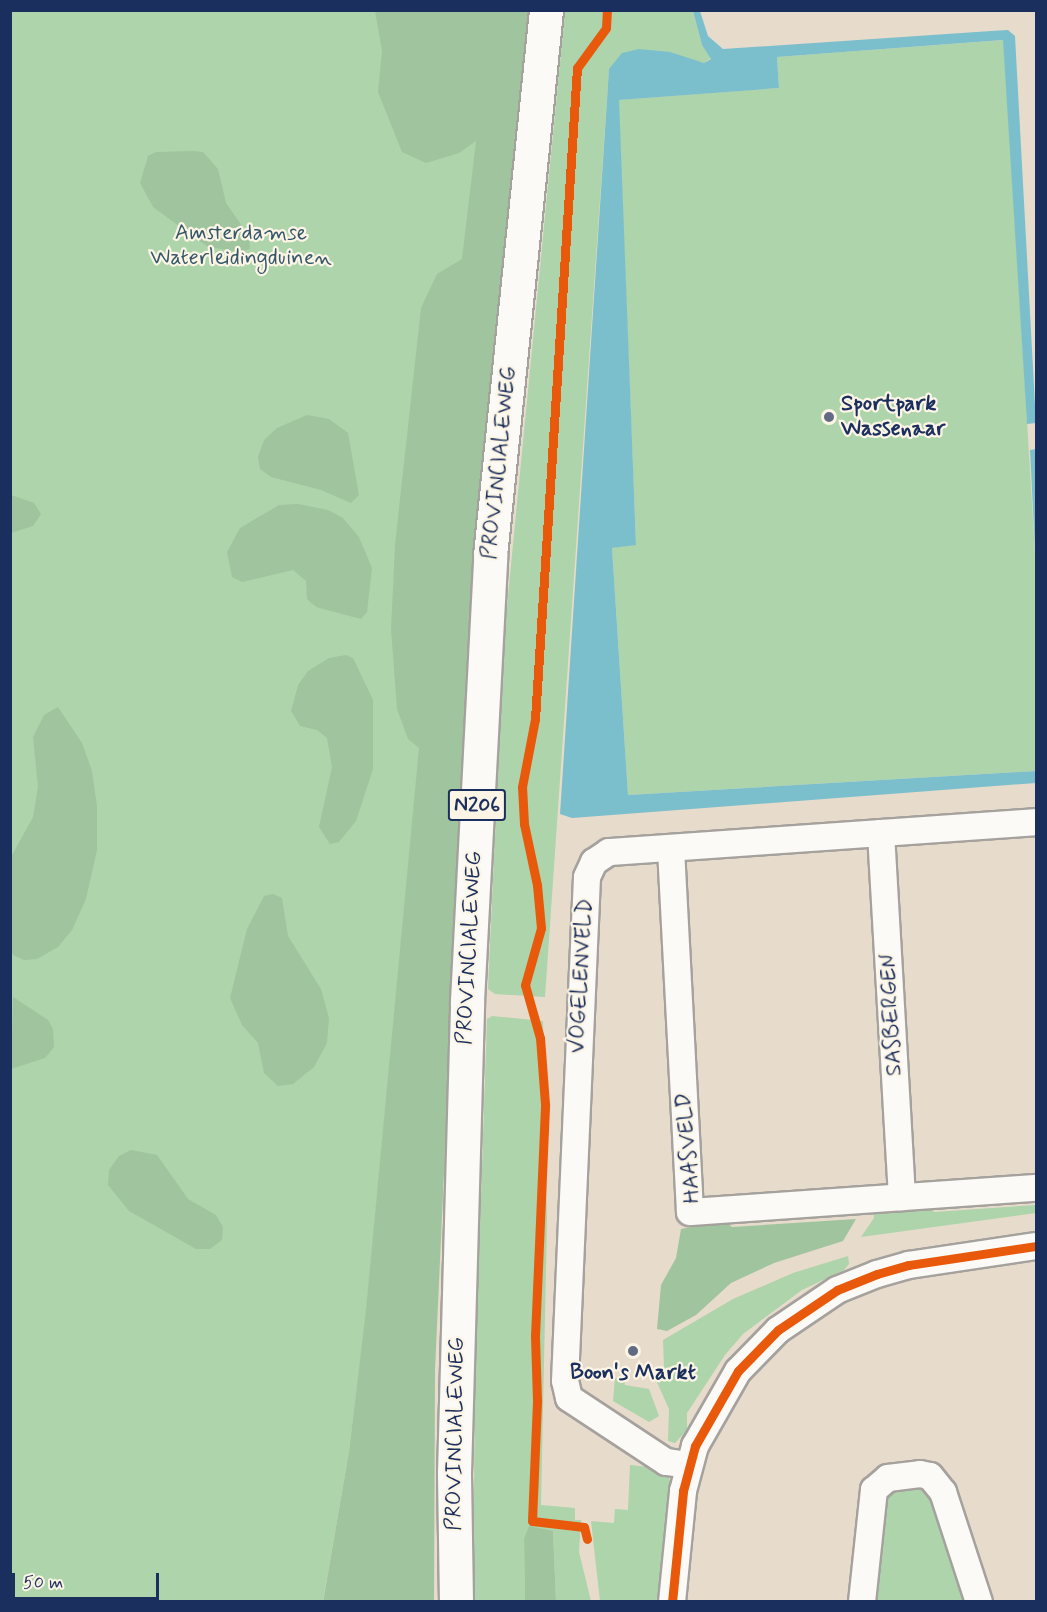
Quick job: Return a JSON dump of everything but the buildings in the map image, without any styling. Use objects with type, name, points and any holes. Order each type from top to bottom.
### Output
[{"type":"main road","name":"PROVINCIALEWEG","points":[[456,1602],[454,1473],[467,1001],[489,578],[546,10]]},
{"type":"street","name":"VOGELENVELD","points":[[688,1465],[666,1462],[569,1398],[565,1381],[587,877],[594,862],[609,852],[1036,822]]},
{"type":"street","name":"SASBERGEN","points":[[881,833],[902,1197]]},
{"type":"street","name":"HAASVELD","points":[[670,849],[690,1212],[1036,1188]]},
{"type":"street","points":[[672,1602],[675,1549],[688,1465],[720,1396],[738,1371],[778,1330],[837,1290],[909,1265],[1036,1246]]},
{"type":"street","points":[[862,1602],[874,1490],[888,1478],[920,1474],[930,1476],[943,1492],[979,1602]]},
{"type":"green space","name":"Amsterdamse Waterleidingduinen","points":[[11,11],[501,11],[418,765],[366,1312],[349,1451],[323,1601],[11,1602]]},
{"type":"green space","points":[[375,11],[533,11],[461,801],[435,1370],[434,1601],[323,1602],[349,1451],[366,1309],[419,748],[408,739],[397,709],[391,629],[395,545],[421,308],[437,274],[462,259],[476,141],[459,153],[426,163],[402,152],[378,92],[382,51]]},
{"type":"green space","points":[[565,11],[693,11],[702,45],[711,58],[704,63],[661,52],[609,69],[545,997],[495,994],[488,989],[504,637]]},
{"type":"green space","name":"Sportpark Wassenaar","points":[[1004,40],[1036,570],[1036,771],[628,795],[612,548],[636,544],[618,100],[779,88],[777,57]]},
{"type":"green space","points":[[156,152],[203,152],[218,169],[226,203],[249,236],[250,249],[240,252],[208,247],[153,207],[140,183],[148,156]]},
{"type":"green space","points":[[307,415],[329,419],[348,433],[359,495],[351,503],[321,490],[271,477],[260,469],[258,457],[264,440],[277,428]]},
{"type":"green space","points":[[11,495],[34,503],[41,514],[33,526],[11,533]]},
{"type":"green space","points":[[298,504],[328,510],[343,518],[359,537],[372,568],[367,612],[361,619],[316,607],[307,599],[306,581],[293,570],[242,582],[232,577],[227,552],[240,528],[279,505]]},
{"type":"green space","points":[[346,655],[353,658],[373,700],[373,769],[356,821],[339,842],[330,844],[319,827],[332,767],[327,738],[317,730],[300,726],[291,711],[298,685],[308,671],[329,658]]},
{"type":"green space","points":[[58,707],[82,743],[92,771],[97,806],[97,850],[86,899],[72,930],[58,947],[37,959],[24,960],[13,955],[11,949],[11,857],[33,817],[38,787],[33,737],[44,715]]},
{"type":"green space","points":[[273,894],[282,898],[288,936],[321,989],[329,1018],[327,1043],[314,1067],[293,1084],[278,1086],[264,1073],[258,1043],[242,1025],[230,998],[247,929],[264,896]]},
{"type":"green space","points":[[13,997],[48,1020],[53,1029],[54,1047],[45,1058],[11,1069]]},
{"type":"green space","points":[[492,1016],[543,1021],[547,1221],[541,1505],[575,1508],[575,1520],[581,1520],[579,1552],[591,1601],[556,1601],[553,1531],[524,1539],[525,1601],[473,1602],[475,1375],[487,1019]]},
{"type":"green space","points":[[131,1150],[157,1155],[188,1199],[216,1215],[223,1227],[222,1240],[210,1249],[196,1249],[129,1211],[108,1185],[109,1170],[119,1156]]},
{"type":"green space","points":[[1036,1205],[1036,1213],[861,1237],[874,1218],[873,1210],[930,1206],[934,1212]]},
{"type":"green space","points":[[856,1219],[843,1241],[774,1263],[731,1283],[696,1315],[667,1331],[657,1329],[661,1285],[676,1258],[681,1229],[725,1221],[732,1227]]},
{"type":"green space","points":[[848,1256],[849,1264],[844,1270],[802,1290],[743,1334],[725,1355],[687,1413],[687,1430],[675,1443],[668,1441],[669,1409],[656,1380],[656,1369],[664,1368],[663,1340],[733,1299],[793,1273]]},
{"type":"green space","points":[[615,1378],[624,1379],[625,1385],[649,1389],[659,1416],[649,1422],[613,1401]]},
{"type":"green space","points":[[630,1465],[659,1468],[668,1475],[673,1490],[664,1601],[600,1601],[591,1521],[614,1523],[615,1509],[628,1510]]},
{"type":"green space","points":[[922,1483],[936,1498],[965,1601],[875,1602],[882,1496],[889,1489]]},
{"type":"green space","points":[[529,1526],[553,1531],[556,1601],[525,1601],[524,1539]]},
{"type":"water","points":[[693,11],[700,11],[708,36],[723,49],[1008,30],[1015,36],[1036,423],[1027,424],[1003,40],[777,57],[779,88],[619,100],[636,545],[612,548],[628,795],[1036,771],[1036,783],[572,818],[560,814],[609,69],[622,53],[639,49],[670,52],[704,63],[711,59],[702,45]]},
{"type":"water","points":[[1036,449],[1036,570],[1030,450]]},
{"type":"cycle path","points":[[587,1539],[584,1527],[532,1521],[537,1400],[535,1336],[545,1104],[540,1038],[525,985],[541,928],[537,885],[524,824],[522,787],[535,719],[577,68],[606,28],[607,10]]},
{"type":"cycle path","points":[[672,1602],[683,1491],[695,1446],[738,1371],[778,1330],[837,1290],[877,1274],[909,1265],[1036,1246]]},
{"type":"place","name":"Sportpark Wassenaar","points":[[829,417]]},
{"type":"place","name":"Boon's Markt","points":[[633,1351]]}]
